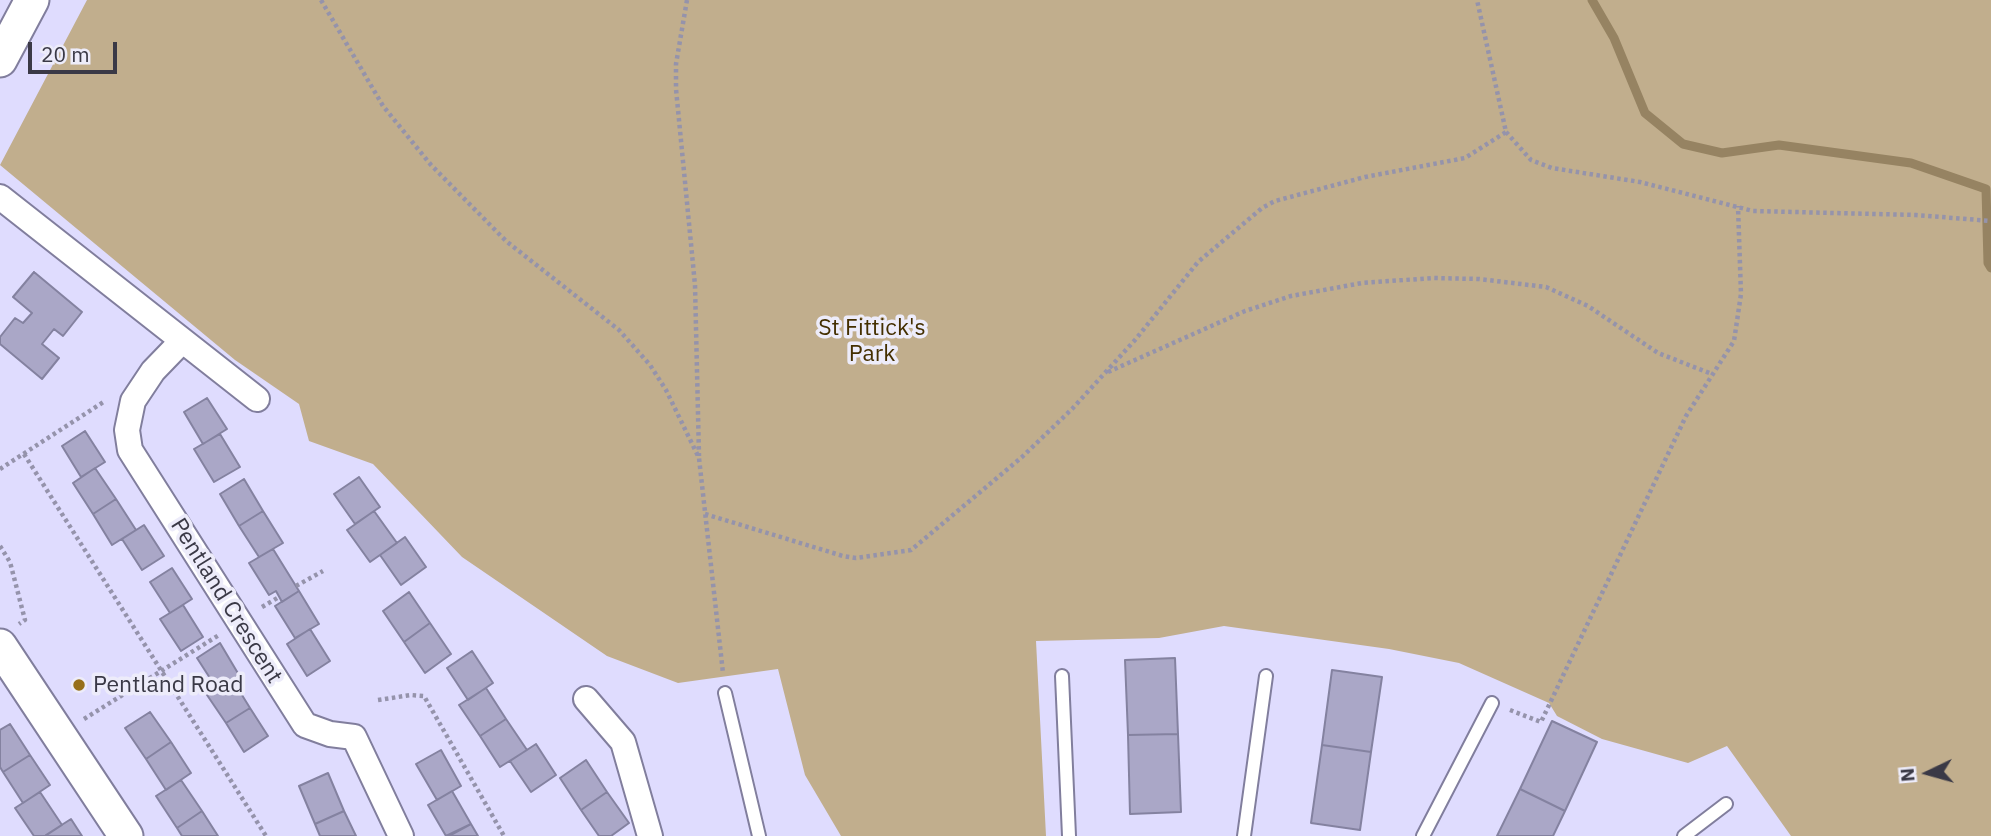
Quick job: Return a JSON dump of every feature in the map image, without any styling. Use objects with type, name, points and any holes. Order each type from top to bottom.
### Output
[{"type":"street","points":[[0,60],[32,0]]},
{"type":"street","points":[[0,197],[257,400]]},
{"type":"street","name":"Pentland Crescent","points":[[183,341],[153,371],[133,401],[127,430],[130,450],[305,724],[330,734],[354,737],[401,836]]},
{"type":"street","points":[[4,638],[60,735],[126,836]]},
{"type":"street","points":[[586,699],[623,742],[650,836]]},
{"type":"lane","points":[[1062,676],[1069,836]]},
{"type":"lane","points":[[1244,836],[1266,677]]},
{"type":"lane","points":[[725,693],[758,836]]},
{"type":"lane","points":[[1423,836],[1492,703]]},
{"type":"lane","points":[[1685,836],[1726,804]]},
{"type":"path","points":[[321,0],[383,106],[456,194],[515,249],[605,317],[650,365],[671,400],[699,458]]},
{"type":"path","points":[[687,0],[676,64],[676,89],[695,285],[699,458],[725,693]]},
{"type":"path","points":[[1477,0],[1506,132],[1531,160],[1552,168],[1640,182],[1775,213],[1991,221]]},
{"type":"path","points":[[705,514],[843,556],[866,557],[911,550],[1022,457],[1107,373],[1198,262],[1262,208],[1365,177],[1465,158],[1506,132]]},
{"type":"path","points":[[1492,703],[1541,722],[1686,416],[1734,341],[1739,325],[1741,294],[1738,206]]},
{"type":"path","points":[[1107,373],[1245,311],[1291,296],[1363,283],[1433,278],[1479,279],[1546,287],[1588,306],[1658,353],[1712,374]]},
{"type":"path","points":[[0,469],[111,397],[133,401]]},
{"type":"path","points":[[24,453],[266,836]]},
{"type":"path","points":[[0,545],[10,562],[25,620],[4,638]]},
{"type":"path","points":[[296,586],[323,571]]},
{"type":"path","points":[[60,735],[279,597]]},
{"type":"path","points":[[378,700],[411,695],[424,696],[504,836]]},
{"type":"green space","name":"St Fittick's Park","points":[[87,0],[1991,0],[1991,836],[1791,836],[1727,746],[1688,763],[1602,739],[1557,716],[1549,703],[1459,663],[1389,649],[1224,626],[1159,638],[1036,641],[1046,836],[841,836],[805,775],[778,669],[678,683],[607,656],[462,557],[373,464],[309,441],[299,404],[235,360],[0,165]]},
{"type":"building","points":[[34,272],[82,312],[63,336],[54,329],[42,344],[59,358],[42,379],[0,344],[0,337],[15,318],[23,323],[32,313],[13,297]]},
{"type":"building","points":[[207,398],[227,429],[203,444],[184,412]]},
{"type":"building","points":[[85,431],[105,462],[81,477],[62,446]]},
{"type":"building","points":[[220,434],[240,467],[214,482],[194,449]]},
{"type":"building","points":[[95,468],[116,499],[93,514],[73,483]]},
{"type":"building","points":[[359,477],[380,507],[355,524],[334,494]]},
{"type":"building","points":[[244,479],[263,511],[239,526],[220,494]]},
{"type":"building","points":[[116,499],[136,530],[112,545],[93,514]]},
{"type":"building","points":[[263,511],[283,543],[259,557],[239,526]]},
{"type":"building","points":[[374,511],[397,543],[370,562],[347,530]]},
{"type":"building","points":[[144,525],[164,556],[142,570],[122,539]]},
{"type":"building","points":[[405,537],[426,567],[401,585],[380,555]]},
{"type":"building","points":[[273,549],[299,591],[282,602],[276,591],[269,595],[249,563]]},
{"type":"building","points":[[172,568],[192,599],[170,613],[150,582]]},
{"type":"building","points":[[299,591],[319,624],[295,638],[275,606]]},
{"type":"building","points":[[409,592],[430,623],[404,642],[383,611]]},
{"type":"building","points":[[183,605],[203,637],[181,651],[160,619]]},
{"type":"building","points":[[430,623],[451,654],[425,673],[404,642]]},
{"type":"building","points":[[310,629],[330,661],[307,676],[287,644]]},
{"type":"building","points":[[220,643],[239,675],[217,689],[197,658]]},
{"type":"building","points":[[472,651],[493,683],[468,700],[447,668]]},
{"type":"building","points":[[1175,658],[1178,734],[1128,735],[1125,660]]},
{"type":"building","points":[[1332,670],[1382,677],[1371,752],[1322,745]]},
{"type":"building","points":[[232,679],[250,708],[226,723],[207,695]]},
{"type":"building","points":[[486,688],[506,719],[480,736],[459,705]]},
{"type":"building","points":[[250,708],[268,736],[244,752],[226,723]]},
{"type":"building","points":[[150,712],[171,742],[146,759],[125,728]]},
{"type":"building","points":[[506,719],[527,750],[500,767],[480,736]]},
{"type":"building","points":[[1552,721],[1597,742],[1565,811],[1520,789]]},
{"type":"building","points":[[10,724],[30,755],[3,772],[0,767],[0,730]]},
{"type":"building","points":[[1178,734],[1181,812],[1130,814],[1128,735]]},
{"type":"building","points":[[171,742],[191,773],[166,790],[146,759]]},
{"type":"building","points":[[536,744],[556,775],[531,792],[510,761]]},
{"type":"building","points":[[1322,745],[1371,752],[1360,830],[1311,823]]},
{"type":"building","points":[[441,750],[461,786],[437,800],[416,764]]},
{"type":"building","points":[[30,755],[50,785],[23,803],[3,772]]},
{"type":"building","points":[[586,760],[607,792],[581,810],[560,778]]},
{"type":"building","points":[[328,773],[344,811],[315,824],[299,786]]},
{"type":"building","points":[[181,780],[202,811],[177,828],[156,796]]},
{"type":"building","points":[[1520,789],[1565,811],[1553,836],[1497,836]]},
{"type":"building","points":[[452,791],[471,824],[446,836],[428,805]]},
{"type":"building","points":[[40,792],[62,825],[45,836],[34,836],[15,808]]},
{"type":"building","points":[[607,792],[629,823],[611,836],[599,836],[581,810]]},
{"type":"building","points":[[202,811],[218,836],[182,836],[177,828]]},
{"type":"building","points":[[344,811],[356,836],[320,836],[315,824]]},
{"type":"building","points":[[71,819],[82,836],[46,835]]},
{"type":"building","points":[[471,824],[478,836],[449,836]]},
{"type":"waterway","points":[[1592,0],[1614,38],[1645,113],[1683,144],[1722,153],[1779,145],[1911,163],[1986,189],[1988,263],[1991,268]]},
{"type":"place","name":"Pentland Road","points":[[79,685]]}]
